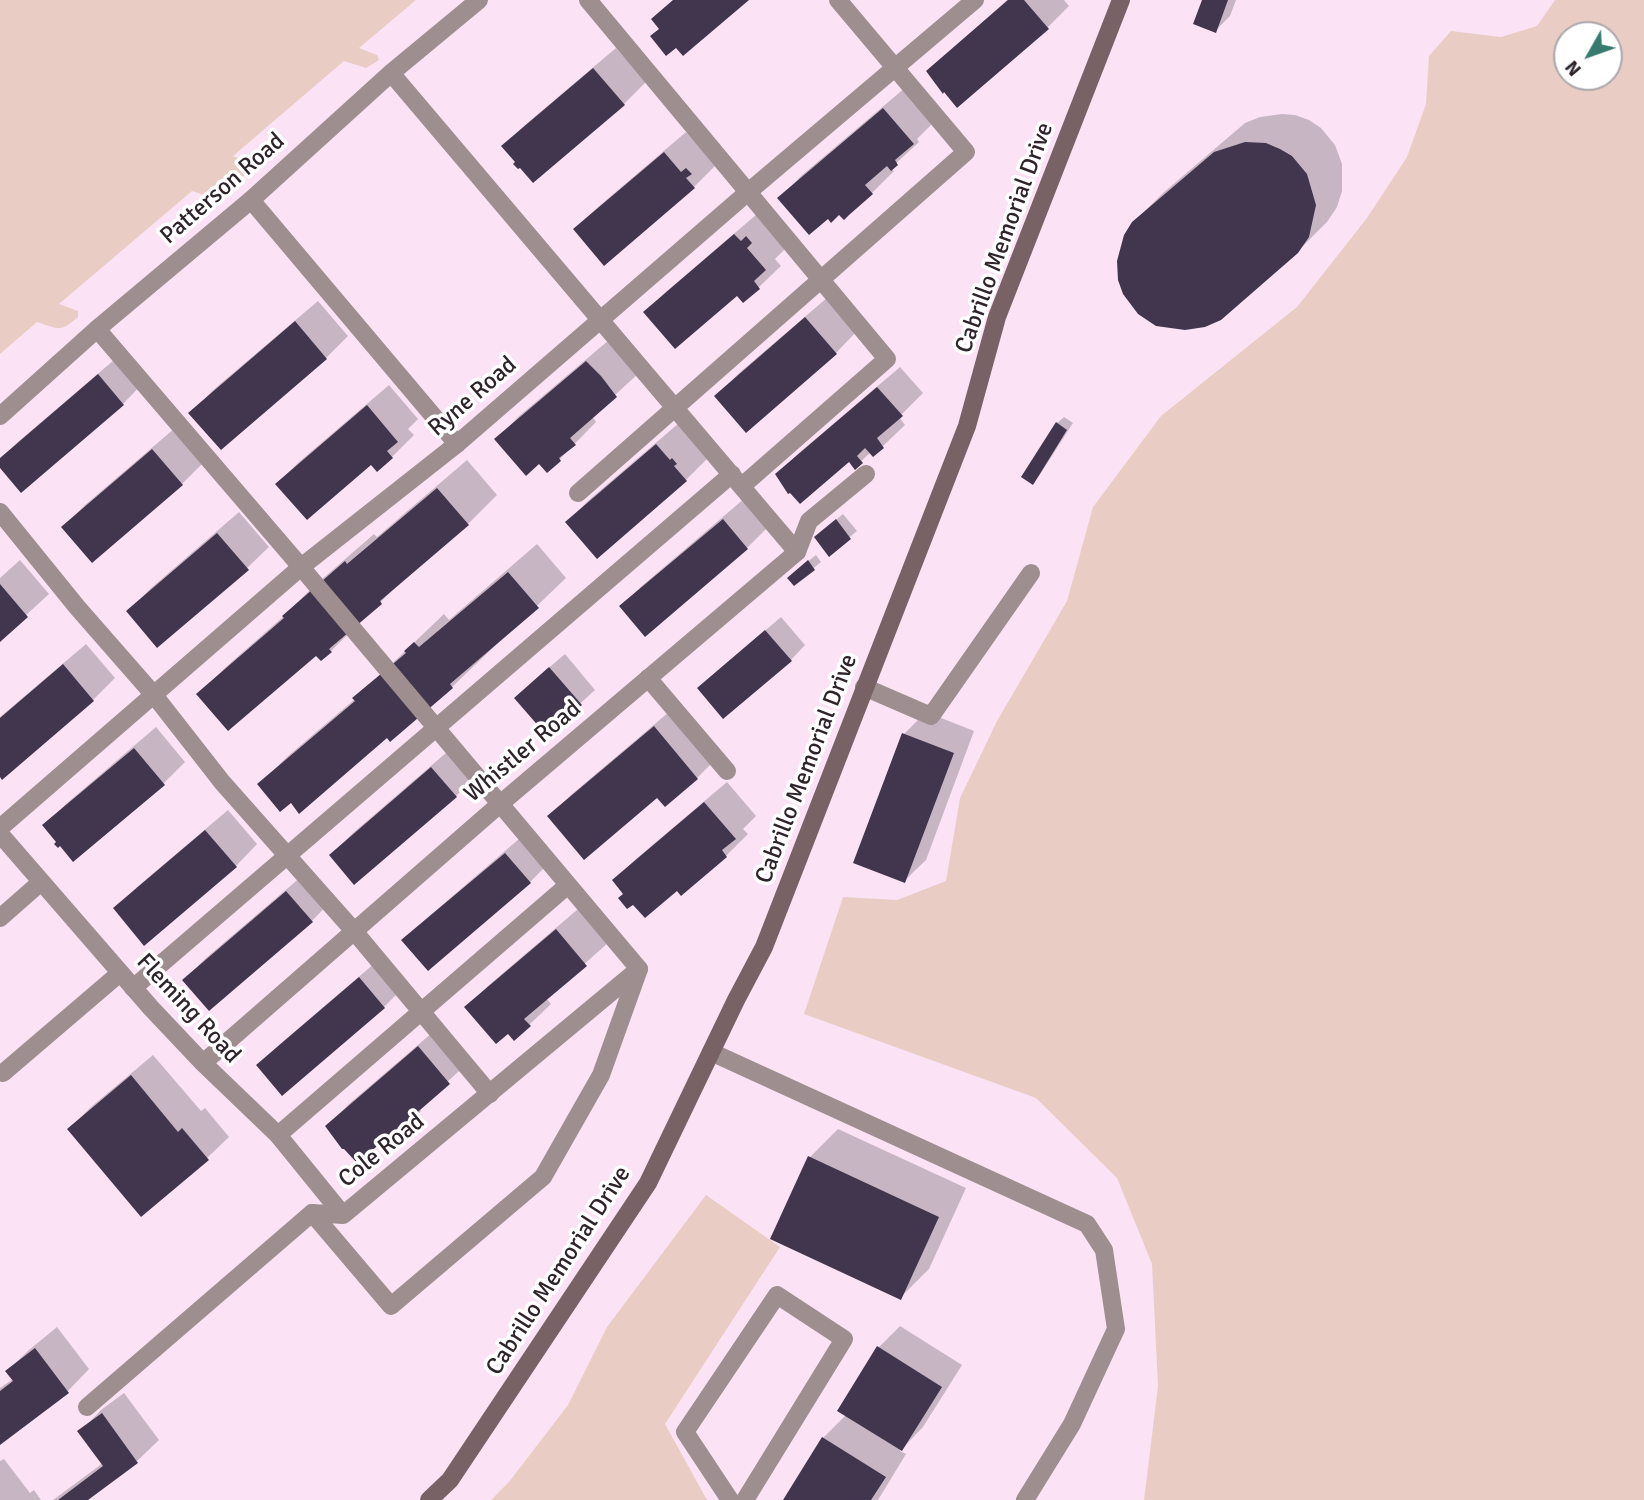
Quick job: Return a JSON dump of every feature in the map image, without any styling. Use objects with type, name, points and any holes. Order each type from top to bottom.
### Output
[{"type":"main road","name":"Cabrillo Memorial Drive","points":[[429,1500],[450,1480],[648,1183],[764,947],[967,426],[997,317],[1121,0]]},
{"type":"street","name":"Patterson Road","points":[[0,416],[479,0]]},
{"type":"street","points":[[133,988],[435,728],[887,359],[588,0]]},
{"type":"street","points":[[578,493],[966,152],[838,0]]},
{"type":"street","name":"Ryne Road","points":[[0,828],[301,567],[457,444],[747,192],[975,0]]},
{"type":"street","points":[[391,74],[797,552]]},
{"type":"street","points":[[251,200],[457,444]]},
{"type":"street","points":[[87,1407],[312,1213],[391,1306],[543,1177],[601,1074],[639,969],[97,329]]},
{"type":"street","name":"Whistler Road","points":[[203,1063],[499,804],[797,552],[809,521],[866,474]]},
{"type":"street","points":[[0,512],[77,607],[154,695],[222,782],[288,854],[490,1094]]},
{"type":"street","points":[[864,687],[930,716],[1031,573]]},
{"type":"street","points":[[648,678],[727,771]]},
{"type":"street","name":"Fleming Road","points":[[0,834],[133,988],[203,1063],[278,1135],[343,1215]]},
{"type":"street","points":[[0,918],[41,881]]},
{"type":"street","points":[[278,1135],[568,885]]},
{"type":"street","name":"Cole Road","points":[[312,1213],[343,1215],[639,969]]},
{"type":"street","points":[[3,1073],[120,973]]},
{"type":"street","points":[[711,1052],[1087,1224],[1104,1250],[1116,1329],[1072,1424],[1025,1500]]},
{"type":"street","points":[[730,1500],[685,1432],[778,1295],[844,1339],[745,1500]]},
{"type":"shaded area","points":[[0,0],[416,0],[359,48],[377,55],[379,60],[366,68],[344,61],[233,156],[250,163],[253,168],[220,196],[214,198],[192,191],[59,304],[78,311],[78,317],[67,326],[59,328],[37,322],[0,354]]},
{"type":"shaded area","points":[[1555,0],[1644,0],[1644,1500],[1144,1500],[1158,1386],[1152,1264],[1117,1178],[1036,1098],[804,1014],[843,897],[897,900],[946,881],[960,798],[997,721],[1067,601],[1093,507],[1161,416],[1297,307],[1367,218],[1407,157],[1426,104],[1429,56],[1451,31],[1501,37],[1537,26]]},
{"type":"shaded area","points":[[706,1195],[780,1247],[665,1424],[707,1500],[491,1500],[509,1482],[568,1405],[607,1327]]},
{"type":"building","points":[[673,0],[749,0],[683,56],[676,48],[666,56],[650,36],[659,29],[651,19]]},
{"type":"building","points":[[1008,0],[1024,0],[1049,29],[957,108],[926,71]]},
{"type":"building","points":[[1202,0],[1228,0],[1216,33],[1193,24]]},
{"type":"building","points":[[593,68],[625,105],[533,183],[513,164],[515,162],[501,146]]},
{"type":"building","points":[[883,108],[914,144],[895,160],[898,165],[891,171],[887,166],[865,185],[873,194],[844,220],[839,215],[831,223],[828,219],[809,235],[777,198]]},
{"type":"building","points":[[1245,142],[1266,143],[1280,149],[1292,156],[1307,174],[1316,205],[1309,237],[1298,253],[1221,320],[1205,327],[1185,330],[1156,326],[1138,314],[1123,294],[1118,280],[1117,261],[1124,235],[1132,222],[1214,152]]},
{"type":"building","points":[[664,152],[681,172],[686,168],[692,174],[686,178],[695,188],[604,266],[573,229]]},
{"type":"building","points":[[734,234],[741,241],[746,236],[752,243],[747,248],[766,270],[754,281],[760,289],[743,303],[737,296],[675,349],[643,312]]},
{"type":"building","points":[[805,317],[837,354],[746,433],[714,396]]},
{"type":"building","points":[[295,321],[327,359],[221,450],[188,413]]},
{"type":"building","points":[[586,361],[617,397],[570,438],[576,445],[559,458],[561,461],[547,473],[539,464],[526,476],[494,439]]},
{"type":"building","points":[[98,374],[124,405],[21,493],[0,468],[0,458]]},
{"type":"building","points":[[877,387],[903,416],[877,438],[884,448],[873,457],[865,448],[857,456],[863,463],[855,470],[849,462],[800,504],[788,494],[775,474]]},
{"type":"building","points":[[367,405],[398,442],[387,451],[393,458],[377,472],[371,465],[307,520],[275,484]]},
{"type":"building","points":[[1056,422],[1067,430],[1033,485],[1021,477]]},
{"type":"building","points":[[656,444],[670,460],[672,458],[677,464],[674,466],[687,481],[597,559],[565,522]]},
{"type":"building","points":[[152,449],[183,485],[92,563],[61,527]]},
{"type":"building","points":[[437,488],[469,525],[380,601],[382,604],[329,649],[332,652],[321,661],[316,656],[228,731],[196,694],[345,561],[347,564]]},
{"type":"building","points":[[723,519],[748,549],[645,637],[619,606]]},
{"type":"building","points":[[836,519],[851,539],[829,557],[814,537]]},
{"type":"building","points":[[217,533],[249,570],[157,648],[126,611]]},
{"type":"building","points":[[808,560],[815,570],[794,586],[787,578]]},
{"type":"building","points":[[508,572],[539,608],[450,684],[453,688],[390,742],[387,738],[299,814],[291,803],[280,812],[257,784],[355,701],[352,698],[406,653],[404,651],[414,642],[419,647]]},
{"type":"building","points":[[0,584],[28,617],[0,642]]},
{"type":"building","points":[[765,630],[792,661],[723,719],[697,688]]},
{"type":"building","points":[[63,664],[94,701],[2,780],[0,718]]},
{"type":"building","points":[[549,667],[582,705],[561,723],[555,717],[541,729],[514,698]]},
{"type":"building","points":[[654,726],[698,779],[665,807],[657,798],[584,860],[547,816]]},
{"type":"building","points":[[902,733],[954,753],[905,883],[853,863]]},
{"type":"building","points":[[134,748],[165,785],[73,862],[60,846],[58,848],[54,844],[56,842],[42,825]]},
{"type":"building","points":[[431,767],[457,797],[354,885],[329,855]]},
{"type":"building","points":[[704,802],[736,839],[722,850],[727,857],[681,896],[677,891],[645,918],[633,905],[627,909],[618,898],[623,894],[612,880]]},
{"type":"building","points":[[205,830],[237,867],[144,946],[113,908]]},
{"type":"building","points":[[505,853],[531,883],[428,971],[401,940]]},
{"type":"building","points":[[286,891],[313,922],[209,1011],[182,980]]},
{"type":"building","points":[[556,929],[587,966],[524,1019],[531,1026],[514,1041],[508,1034],[496,1044],[464,1007]]},
{"type":"building","points":[[359,977],[385,1008],[282,1096],[256,1065]]},
{"type":"building","points":[[418,1046],[450,1084],[397,1130],[401,1134],[391,1142],[388,1137],[357,1163],[342,1149],[325,1126]]},
{"type":"building","points":[[131,1075],[178,1132],[182,1128],[209,1160],[141,1217],[67,1129]]},
{"type":"building","points":[[808,1156],[939,1217],[901,1300],[770,1239]]},
{"type":"building","points":[[877,1346],[942,1387],[902,1451],[837,1411]]},
{"type":"building","points":[[35,1348],[69,1393],[0,1445],[0,1391],[13,1381],[5,1371]]},
{"type":"building","points":[[102,1413],[138,1463],[88,1500],[58,1500],[103,1466],[77,1431]]},
{"type":"building","points":[[822,1437],[886,1477],[871,1500],[783,1500]]}]
